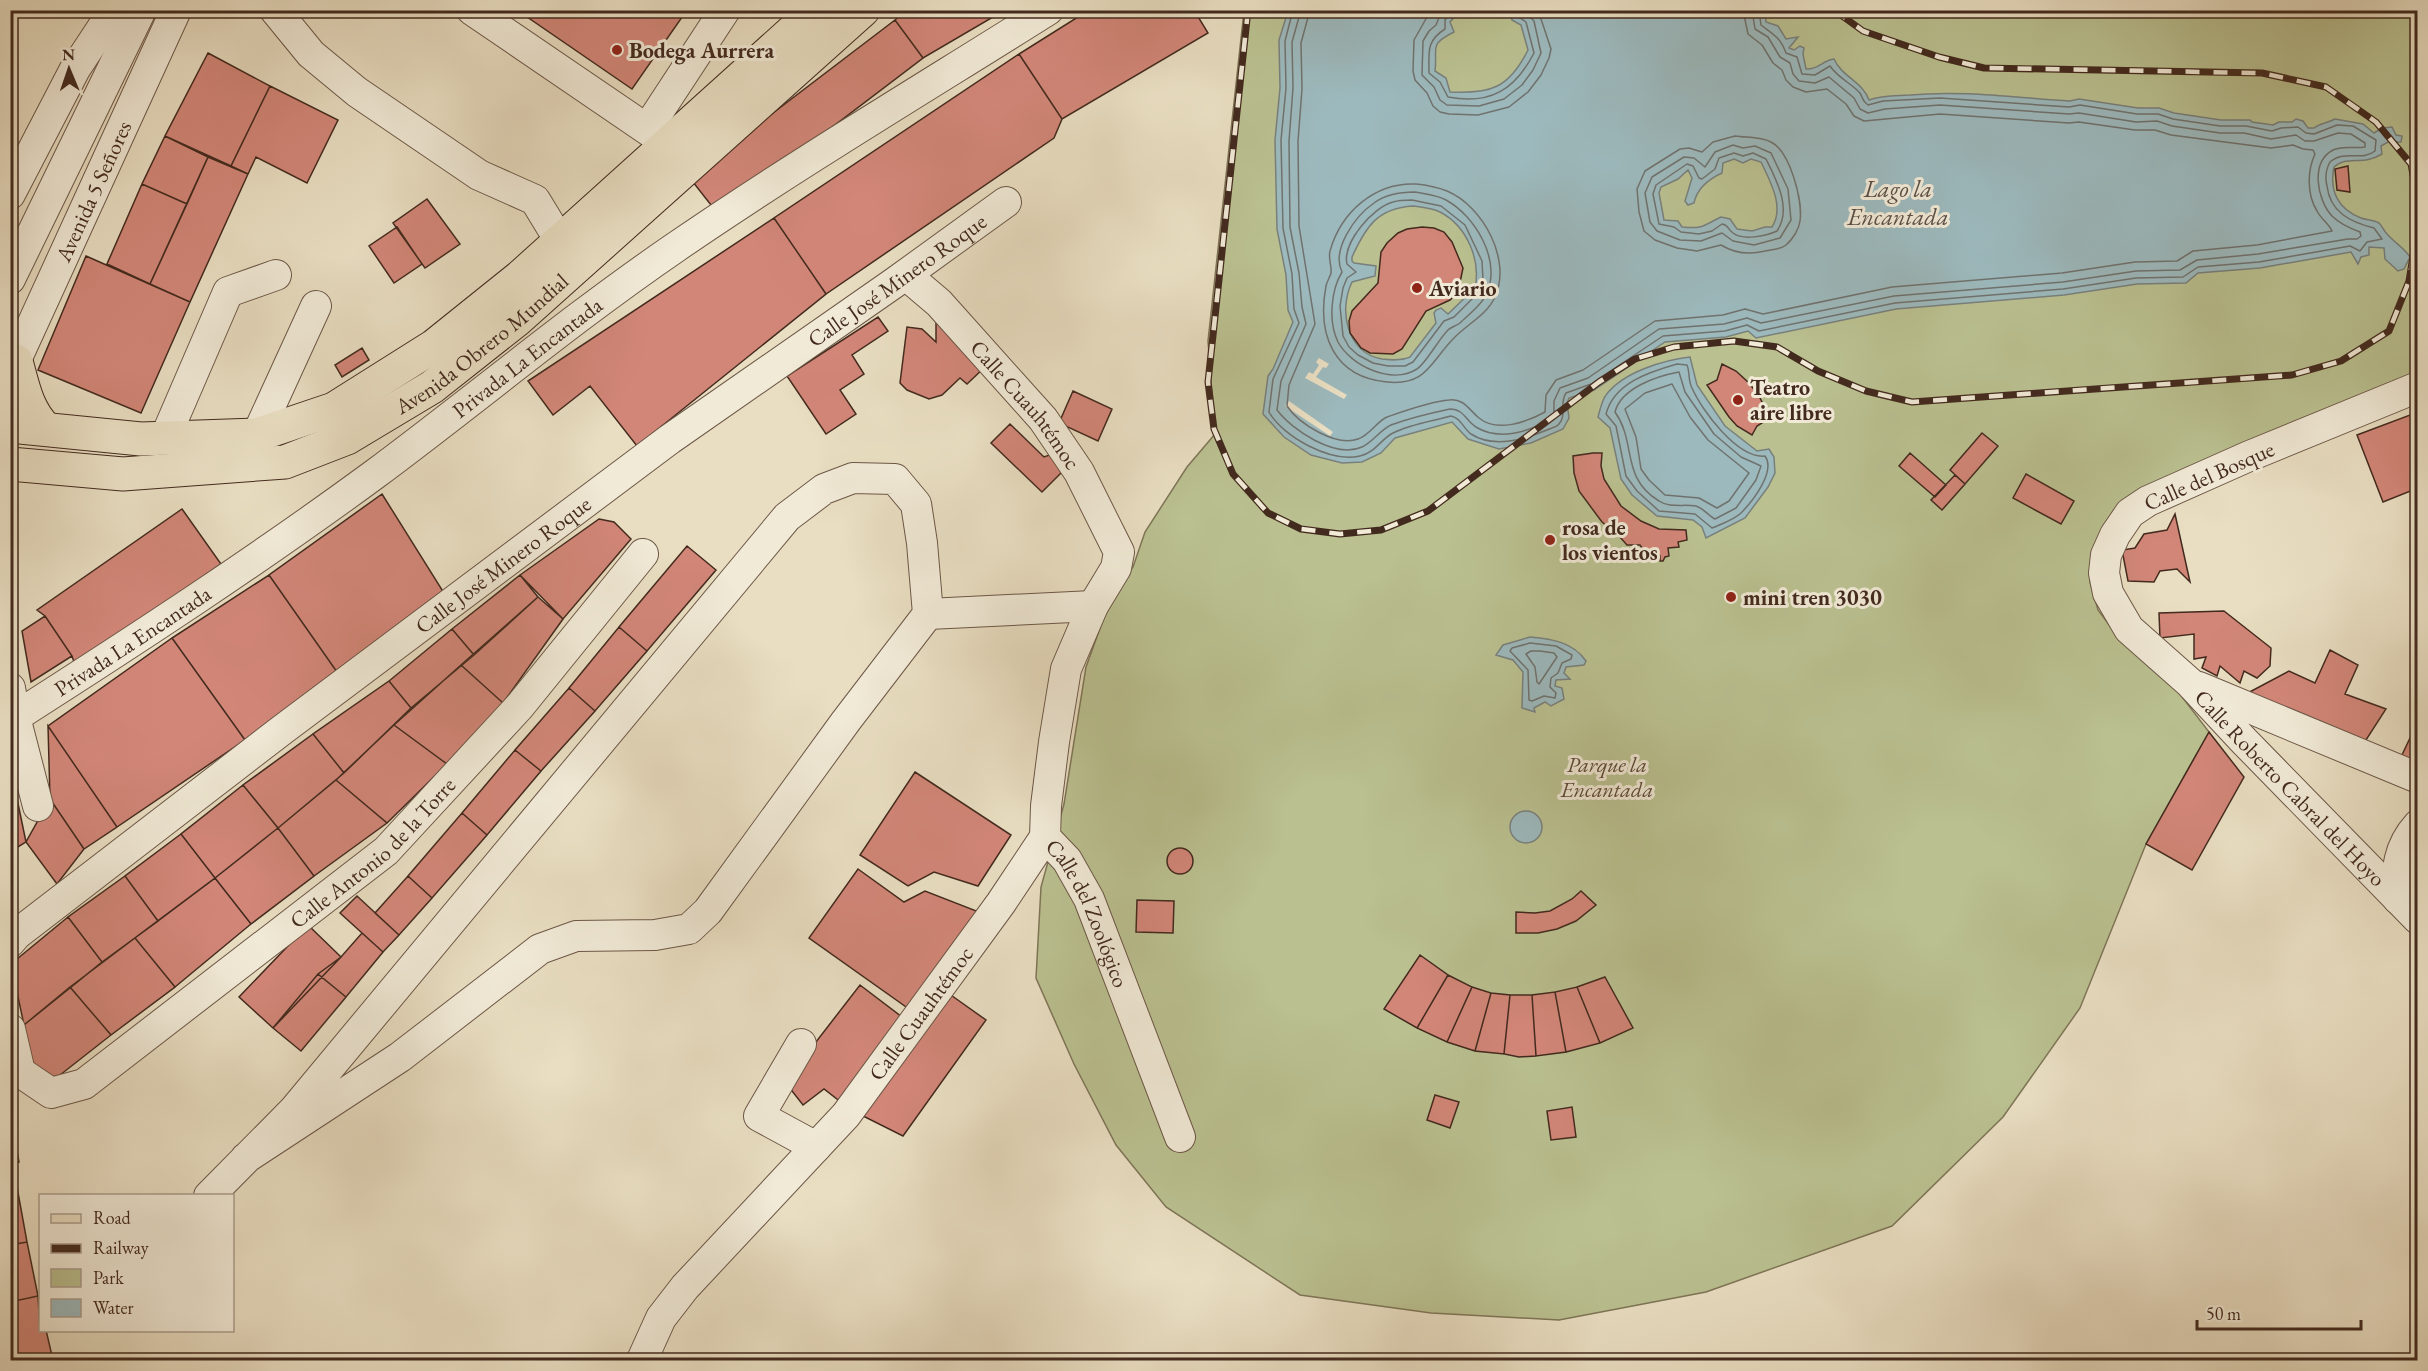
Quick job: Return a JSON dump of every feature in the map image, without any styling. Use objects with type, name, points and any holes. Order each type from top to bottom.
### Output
[{"type":"main road","name":"Avenida Obrero Mundial","points":[[10,464],[123,474],[285,462],[347,438],[432,387],[518,319],[657,136],[816,10]]},
{"type":"main road","name":"Avenida Obrero Mundial","points":[[10,426],[141,439],[258,435],[334,408],[434,346],[520,277],[570,253],[863,10]]},
{"type":"main road","points":[[13,367],[27,404],[34,417],[46,429]]},
{"type":"street","points":[[10,194],[75,69],[114,10]]},
{"type":"street","name":"Avenida 5 Señores","points":[[10,279],[141,10]]},
{"type":"street","name":"Avenida 5 Señores","points":[[13,367],[176,10]]},
{"type":"street","points":[[275,10],[311,54],[357,92],[479,176],[535,200],[570,253]]},
{"type":"street","points":[[472,10],[657,136],[725,10]]},
{"type":"street","name":"Privada La Encantada","points":[[13,703],[151,628],[375,474],[561,331],[676,247],[1048,10]]},
{"type":"street","name":"Calle José Minero Roque","points":[[10,942],[17,934],[282,729],[670,439],[906,275],[1006,202]]},
{"type":"street","points":[[165,438],[228,291],[276,275]]},
{"type":"street","name":"Calle Cuauhtémoc","points":[[906,275],[939,303],[1043,419],[1079,472],[1119,552]]},
{"type":"street","points":[[258,435],[316,306]]},
{"type":"street","name":"Calle del Bosque","points":[[2190,683],[2129,629],[2108,593],[2104,573],[2106,555],[2115,535],[2130,513],[2148,501],[2183,484],[2418,387]]},
{"type":"street","points":[[211,1194],[246,1158],[294,1110],[787,517],[824,489],[853,478],[895,479],[916,504],[928,614],[832,740],[708,911],[689,929],[655,935],[576,936],[540,949],[400,1057],[246,1158]]},
{"type":"street","name":"Calle del Zoológico","points":[[1119,552],[1116,568],[1093,606],[1066,669],[1054,742],[1045,837],[1067,860],[1089,899],[1179,1137]]},
{"type":"street","name":"Calle Antonio de la Torre","points":[[10,1029],[20,1072],[51,1093],[84,1084],[386,851],[519,707],[643,554]]},
{"type":"street","points":[[928,614],[1093,606]]},
{"type":"street","points":[[2190,683],[2418,778]]},
{"type":"street","name":"Calle Roberto Cabral del Hoyo","points":[[2190,683],[2408,909]]},
{"type":"street","points":[[13,703],[17,752],[38,806]]},
{"type":"street","points":[[2408,909],[2397,874],[2399,857],[2404,843],[2418,825]]},
{"type":"street","name":"Calle Cuauhtémoc","points":[[642,1360],[661,1318],[679,1295],[846,1115],[946,980],[1045,837]]},
{"type":"street","points":[[801,1044],[759,1116],[816,1147]]},
{"type":"green space","name":"Parque la Encantada","points":[[1244,11],[2417,11],[2417,371],[2409,377],[2134,494],[2093,554],[2090,582],[2098,610],[2122,642],[2173,685],[2209,732],[2146,844],[2080,1008],[2003,1117],[1892,1226],[1706,1292],[1559,1320],[1431,1313],[1300,1295],[1166,1207],[1116,1145],[1074,1064],[1036,978],[1041,887],[1064,804],[1086,667],[1112,595],[1133,567],[1145,532],[1187,467],[1215,434],[1208,341]]},
{"type":"water","name":"Lago la Encantada","points":[[1765,10],[1766,22],[1778,26],[1786,39],[1798,37],[1789,48],[1794,50],[1800,46],[1804,48],[1806,69],[1834,59],[1862,89],[1869,100],[1890,96],[1950,93],[2070,101],[2079,99],[2138,108],[2159,108],[2174,113],[2221,120],[2250,120],[2273,125],[2279,122],[2292,122],[2296,119],[2303,121],[2308,128],[2314,128],[2335,119],[2363,124],[2374,133],[2382,128],[2392,127],[2396,135],[2402,136],[2401,142],[2388,142],[2381,146],[2382,154],[2375,158],[2339,163],[2334,167],[2333,184],[2337,198],[2346,210],[2361,218],[2379,223],[2410,257],[2404,269],[2398,271],[2385,259],[2384,248],[2369,247],[2369,255],[2361,257],[2358,264],[2351,252],[2260,268],[2198,273],[2186,283],[2137,284],[2064,295],[1896,309],[1756,338],[1748,331],[1726,337],[1665,342],[1594,390],[1569,398],[1567,403],[1569,418],[1563,429],[1531,443],[1499,449],[1468,439],[1452,422],[1395,438],[1381,453],[1362,462],[1342,463],[1311,455],[1284,437],[1263,414],[1268,376],[1293,322],[1288,310],[1286,275],[1277,229],[1275,140],[1280,88],[1279,40],[1288,11],[1460,11],[1450,22],[1454,32],[1437,44],[1435,71],[1446,78],[1450,92],[1477,92],[1488,90],[1506,81],[1514,73],[1528,50],[1521,25],[1512,20],[1510,12],[1504,14],[1501,11]],"holes":[[[1734,159],[1743,163],[1751,159],[1761,162],[1777,203],[1776,219],[1772,227],[1752,231],[1737,229],[1730,219],[1721,217],[1695,228],[1682,227],[1678,221],[1664,220],[1659,193],[1661,187],[1678,179],[1688,170],[1692,178],[1685,201],[1688,205],[1694,203],[1704,185],[1722,173],[1723,163]],[[1413,206],[1440,212],[1450,218],[1465,235],[1474,255],[1475,288],[1448,314],[1441,308],[1436,310],[1434,313],[1436,323],[1410,357],[1400,360],[1382,359],[1361,349],[1353,340],[1349,329],[1346,305],[1352,282],[1375,276],[1376,266],[1354,263],[1352,257],[1368,228],[1382,215],[1401,207]]]},
{"type":"water","points":[[1690,357],[1697,385],[1725,426],[1757,451],[1769,449],[1774,457],[1775,473],[1768,487],[1745,518],[1706,538],[1702,527],[1693,520],[1657,516],[1632,495],[1621,479],[1610,428],[1598,417],[1605,397],[1623,380],[1656,364]]},
{"type":"water","points":[[1530,637],[1554,640],[1568,646],[1586,661],[1584,665],[1566,667],[1564,673],[1570,679],[1556,680],[1555,686],[1562,688],[1564,699],[1551,706],[1545,702],[1534,708],[1535,712],[1522,708],[1523,672],[1513,660],[1496,655],[1503,645]]},
{"type":"water","points":[[1526,811],[1537,816],[1542,827],[1537,838],[1526,843],[1515,838],[1510,827],[1515,816]]},
{"type":"pier","points":[[1319,358],[1329,364],[1326,368],[1323,367],[1316,377],[1347,395],[1344,399],[1305,378],[1309,372],[1313,374],[1319,365],[1316,362]]},
{"type":"pier","points":[[1289,401],[1333,432],[1330,436],[1285,406]]},
{"type":"building","name":"Bodega Aurrera","points":[[517,10],[687,10],[632,89]]},
{"type":"building","points":[[906,10],[1005,10],[923,58],[895,20]]},
{"type":"building","points":[[1089,10],[1194,10],[1208,33],[1062,119],[1019,54]]},
{"type":"building","points":[[895,20],[923,58],[718,214],[689,177]]},
{"type":"building","points":[[208,53],[270,86],[231,166],[165,136]]},
{"type":"building","points":[[1019,54],[1062,119],[1054,138],[826,294],[774,218]]},
{"type":"building","points":[[270,86],[338,120],[307,183],[256,157],[248,174],[231,166]]},
{"type":"building","points":[[165,136],[208,157],[187,204],[142,184]]},
{"type":"building","points":[[208,157],[248,174],[190,302],[150,284]]},
{"type":"building","points":[[2348,166],[2350,192],[2337,190],[2335,169]]},
{"type":"building","points":[[142,184],[187,204],[150,284],[107,264]]},
{"type":"building","points":[[427,199],[460,244],[425,268],[393,223]]},
{"type":"building","points":[[774,218],[826,294],[637,446],[590,386],[553,415],[528,381]]},
{"type":"building","points":[[397,227],[422,264],[394,283],[369,246]]},
{"type":"building","name":"Aviario","points":[[1422,227],[1444,232],[1452,242],[1463,268],[1458,292],[1450,300],[1426,311],[1402,349],[1393,354],[1370,353],[1361,348],[1350,333],[1349,321],[1352,311],[1378,283],[1381,252],[1387,243],[1398,233]]},
{"type":"building","points":[[86,256],[190,302],[141,413],[38,370]]},
{"type":"building","points":[[936,315],[986,366],[967,384],[960,378],[942,395],[929,399],[907,390],[900,383],[907,327],[922,329],[936,342]]},
{"type":"building","points":[[878,317],[888,331],[852,355],[864,374],[840,390],[856,414],[826,434],[787,376]]},
{"type":"building","points":[[362,348],[369,360],[342,377],[335,365]]},
{"type":"building","name":"Teatro aire libre","points":[[1722,364],[1736,371],[1749,383],[1759,396],[1770,418],[1757,426],[1752,435],[1737,426],[1707,385],[1717,380]]},
{"type":"building","points":[[1073,391],[1112,409],[1098,441],[1059,423]]},
{"type":"building","points":[[2418,412],[2418,488],[2383,502],[2357,435]]},
{"type":"building","points":[[1010,424],[1044,457],[1061,451],[1072,462],[1042,492],[991,443]]},
{"type":"building","points":[[1982,433],[1998,446],[1965,484],[1950,470]]},
{"type":"building","points":[[1602,453],[1601,466],[1604,479],[1621,506],[1641,521],[1659,529],[1686,530],[1687,540],[1678,542],[1679,547],[1668,548],[1669,556],[1663,561],[1660,561],[1660,556],[1647,555],[1640,545],[1627,545],[1602,522],[1579,491],[1574,473],[1573,456]]},
{"type":"building","points":[[1910,453],[1946,485],[1935,497],[1899,466]]},
{"type":"building","points":[[2026,474],[2074,501],[2061,524],[2013,498]]},
{"type":"building","points":[[1955,475],[1965,484],[1942,510],[1931,500]]},
{"type":"building","points":[[382,494],[444,593],[337,672],[269,575]]},
{"type":"building","points":[[182,509],[221,564],[75,665],[72,656],[45,616],[37,610]]},
{"type":"building","points":[[2175,514],[2190,582],[2177,569],[2160,571],[2154,582],[2128,581],[2122,550],[2135,548],[2144,534],[2167,530]]},
{"type":"building","points":[[599,519],[614,522],[631,539],[563,619],[520,575]]},
{"type":"building","points":[[687,546],[716,570],[647,651],[619,627]]},
{"type":"building","points":[[269,575],[337,672],[245,740],[172,638]]},
{"type":"building","points":[[520,575],[538,597],[474,655],[452,629]]},
{"type":"building","points":[[538,597],[563,619],[503,703],[461,665]]},
{"type":"building","points":[[2224,611],[2271,648],[2270,666],[2257,678],[2244,671],[2240,683],[2220,666],[2217,676],[2202,668],[2206,657],[2194,659],[2194,634],[2160,638],[2159,613]]},
{"type":"building","points":[[45,616],[72,656],[31,682],[22,631]]},
{"type":"building","points":[[619,627],[647,651],[595,711],[569,688]]},
{"type":"building","points":[[452,629],[474,655],[411,708],[389,681]]},
{"type":"building","points":[[172,638],[245,740],[117,827],[48,726]]},
{"type":"building","points":[[2330,650],[2358,665],[2345,694],[2386,709],[2364,743],[2244,695],[2289,671],[2315,683]]},
{"type":"building","points":[[461,665],[503,703],[447,764],[394,725]]},
{"type":"building","points":[[389,681],[411,708],[344,773],[313,734]]},
{"type":"building","points":[[569,688],[595,711],[541,771],[515,750]]},
{"type":"building","points":[[2418,721],[2418,764],[2402,755]]},
{"type":"building","points":[[394,725],[447,764],[387,823],[336,780]]},
{"type":"building","points":[[48,726],[117,827],[84,849],[50,799]]},
{"type":"building","points":[[2209,732],[2244,777],[2192,870],[2146,844]]},
{"type":"building","points":[[313,734],[344,773],[278,828],[243,785]]},
{"type":"building","points":[[515,750],[541,771],[487,835],[462,813]]},
{"type":"building","points":[[10,765],[26,842],[10,852]]},
{"type":"building","points":[[915,772],[1011,835],[978,886],[934,872],[908,886],[860,855]]},
{"type":"building","points":[[336,780],[387,823],[314,876],[278,828]]},
{"type":"building","points":[[243,785],[278,828],[215,878],[181,834]]},
{"type":"building","points":[[50,799],[84,849],[57,884],[26,842]]},
{"type":"building","points":[[462,813],[487,835],[432,898],[408,876]]},
{"type":"building","points":[[278,828],[314,876],[251,924],[215,878]]},
{"type":"building","points":[[181,834],[215,878],[158,921],[125,876]]},
{"type":"building","points":[[1180,848],[1189,852],[1193,861],[1189,870],[1180,874],[1171,870],[1167,861],[1171,852]]},
{"type":"building","points":[[858,869],[904,902],[925,891],[979,912],[909,1009],[809,938]]},
{"type":"building","points":[[125,876],[158,921],[102,962],[68,917]]},
{"type":"building","points":[[408,876],[432,898],[399,935],[375,913]]},
{"type":"building","points":[[215,878],[251,924],[175,987],[135,938]]},
{"type":"building","points":[[1581,891],[1596,905],[1576,921],[1557,929],[1538,933],[1516,933],[1516,912],[1550,911],[1572,899]]},
{"type":"building","points":[[357,896],[399,935],[383,952],[340,913]]},
{"type":"building","points":[[1137,900],[1174,901],[1173,933],[1136,932]]},
{"type":"building","points":[[68,917],[102,962],[24,1025],[11,964]]},
{"type":"building","points":[[308,925],[341,957],[273,1028],[239,997]]},
{"type":"building","points":[[362,933],[383,952],[346,997],[318,974],[341,957]]},
{"type":"building","points":[[135,938],[175,987],[111,1035],[70,987]]},
{"type":"building","points":[[1420,955],[1448,975],[1417,1028],[1384,1009]]},
{"type":"building","points":[[318,974],[346,997],[301,1051],[273,1028]]},
{"type":"building","points":[[1448,975],[1472,987],[1447,1042],[1417,1028]]},
{"type":"building","points":[[1605,977],[1633,1028],[1600,1043],[1577,987]]},
{"type":"building","points":[[860,985],[906,1020],[842,1103],[824,1089],[803,1105],[785,1082]]},
{"type":"building","points":[[70,987],[111,1035],[55,1079],[29,1068],[24,1025]]},
{"type":"building","points":[[1472,987],[1491,993],[1475,1051],[1447,1042]]},
{"type":"building","points":[[1577,987],[1600,1043],[1566,1052],[1555,992]]},
{"type":"building","points":[[1555,992],[1566,1052],[1536,1056],[1532,995]]},
{"type":"building","points":[[948,993],[986,1020],[903,1136],[859,1114]]},
{"type":"building","points":[[1491,993],[1510,995],[1504,1054],[1475,1051]]},
{"type":"building","points":[[1510,995],[1532,995],[1536,1056],[1519,1057],[1504,1054]]},
{"type":"building","points":[[1435,1095],[1459,1102],[1450,1128],[1427,1120]]},
{"type":"building","points":[[1572,1107],[1576,1137],[1551,1140],[1547,1111]]},
{"type":"building","points":[[10,1111],[19,1162],[10,1163]]},
{"type":"building","points":[[17,1187],[27,1242],[10,1245],[10,1189]]},
{"type":"building","points":[[27,1242],[38,1296],[10,1302],[10,1245]]},
{"type":"building","points":[[38,1296],[39,1332],[46,1332],[53,1360],[10,1360],[10,1302]]},
{"type":"railway","points":[[1248,10],[1208,382],[1214,429],[1233,474],[1268,513],[1301,529],[1340,534],[1381,530],[1428,511],[1599,382],[1635,359],[1674,347],[1734,341],[1777,347],[1818,371],[1866,391],[1912,402],[2292,375],[2341,361],[2389,331],[2409,281],[2418,226]]},
{"type":"railway","points":[[1834,10],[1863,31],[1939,57],[1984,68],[2262,73],[2326,87],[2376,122],[2411,164],[2418,203]]},
{"type":"place","name":"Bodega Aurrera","points":[[617,50]]},
{"type":"place","name":"Aviario","points":[[1417,288]]},
{"type":"place","name":"Teatro aire libre","points":[[1738,400]]},
{"type":"place","name":"rosa de los vientos","points":[[1550,540]]},
{"type":"place","name":"mini tren 3030","points":[[1731,597]]}]
